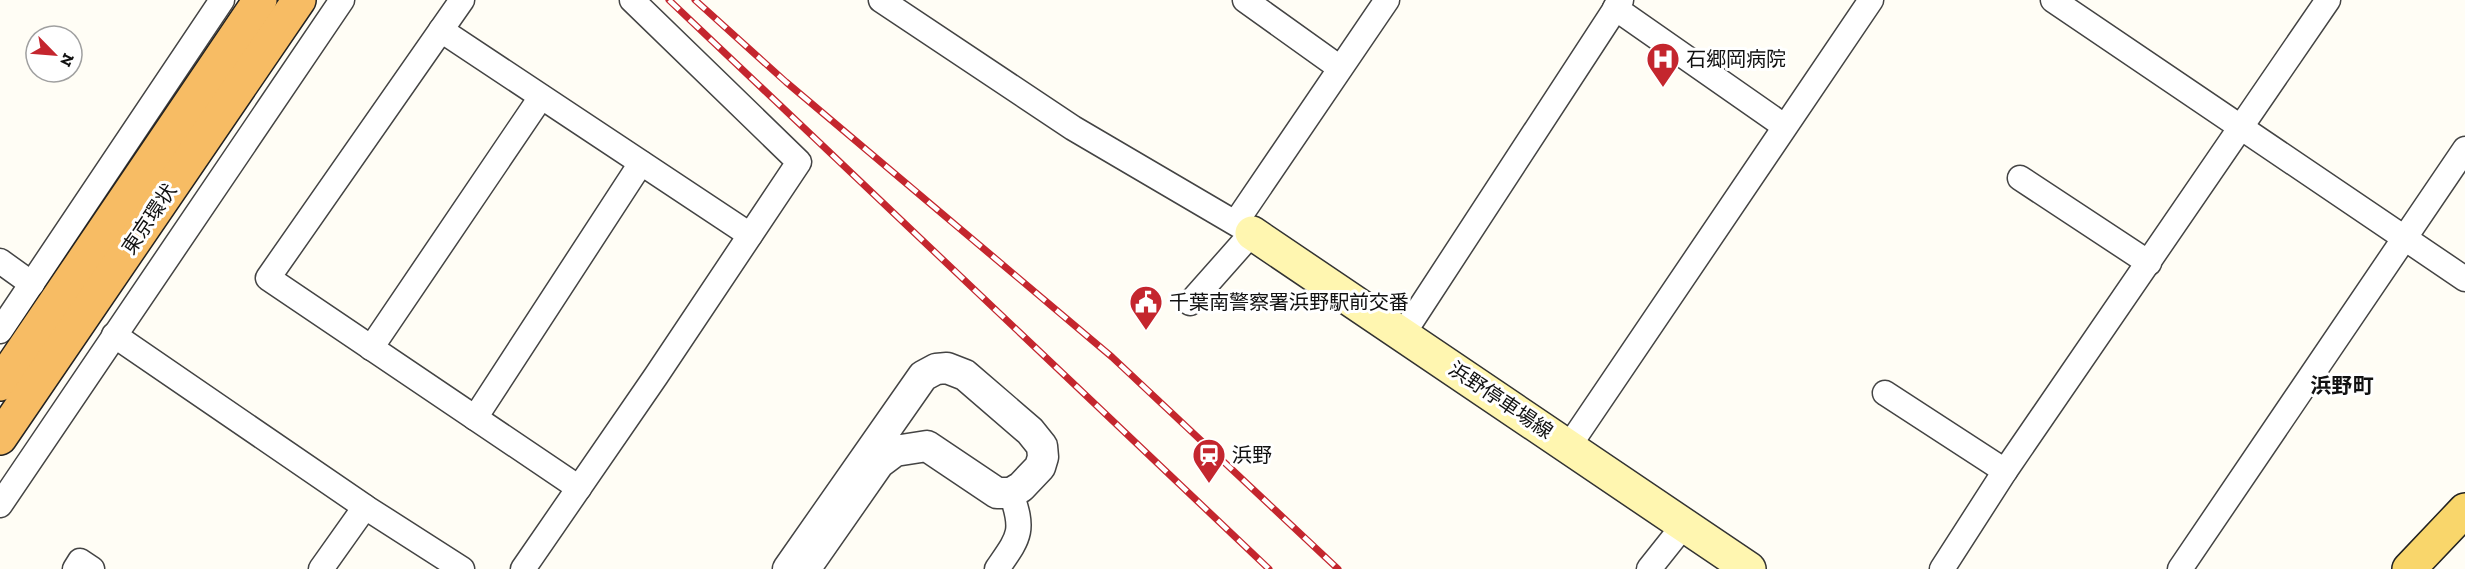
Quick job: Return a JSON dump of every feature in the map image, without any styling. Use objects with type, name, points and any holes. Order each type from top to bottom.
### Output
[{"type":"highway","name":"東京環状","points":[[0,384],[260,0]]},
{"type":"highway","name":"東京環状","points":[[0,438],[299,0]]},
{"type":"main road","name":"浜野停車場線","points":[[1244,228],[1749,569]]},
{"type":"main road","points":[[2409,569],[2465,510]]},
{"type":"street","points":[[0,331],[222,0]]},
{"type":"street","points":[[0,506],[342,0]]},
{"type":"street","points":[[462,0],[268,278],[579,488]]},
{"type":"street","points":[[523,569],[799,162],[632,0]]},
{"type":"street","points":[[881,0],[915,9],[1073,128],[1244,228]]},
{"type":"street","points":[[1245,0],[1340,68]]},
{"type":"street","points":[[1190,303],[1244,228],[1340,68],[1387,0]]},
{"type":"street","points":[[1569,446],[1871,0]]},
{"type":"street","points":[[2053,0],[2465,279]]},
{"type":"street","points":[[1942,569],[2005,471],[2242,129],[2328,0]]},
{"type":"street","points":[[1403,334],[1618,4],[1784,126]]},
{"type":"street","points":[[441,30],[750,235]]},
{"type":"street","points":[[371,348],[541,97]]},
{"type":"street","points":[[2180,569],[2465,149]]},
{"type":"street","points":[[475,418],[641,163]]},
{"type":"street","points":[[2020,178],[2149,263]]},
{"type":"street","points":[[0,261],[32,284]]},
{"type":"street","points":[[114,335],[365,507],[462,569]]},
{"type":"street","points":[[788,569],[923,376],[936,369],[947,368],[965,375],[1030,431],[1042,446],[1043,457],[1040,467],[1021,487],[1011,493],[997,493],[916,437],[910,425],[912,393]]},
{"type":"street","points":[[1885,393],[2005,471]]},
{"type":"street","points":[[805,569],[879,463],[895,451],[927,446]]},
{"type":"street","points":[[997,569],[1020,531],[1020,515],[1011,493]]},
{"type":"street","points":[[321,569],[365,507]]},
{"type":"street","points":[[1648,569],[1684,525]]},
{"type":"street","points":[[75,569],[80,561],[92,569]]},
{"type":"railway","points":[[669,0],[1269,569]]},
{"type":"railway","points":[[695,0],[786,82],[1112,357],[1338,569]]},
{"type":"place","name":"石郷岡病院","points":[[1663,88]]},
{"type":"place","name":"千葉南警察署浜野駅前交番","points":[[1146,331]]},
{"type":"place","name":"浜野","points":[[1209,484]]},
{"type":"district","name":"浜野町","points":[[2342,385]]}]
